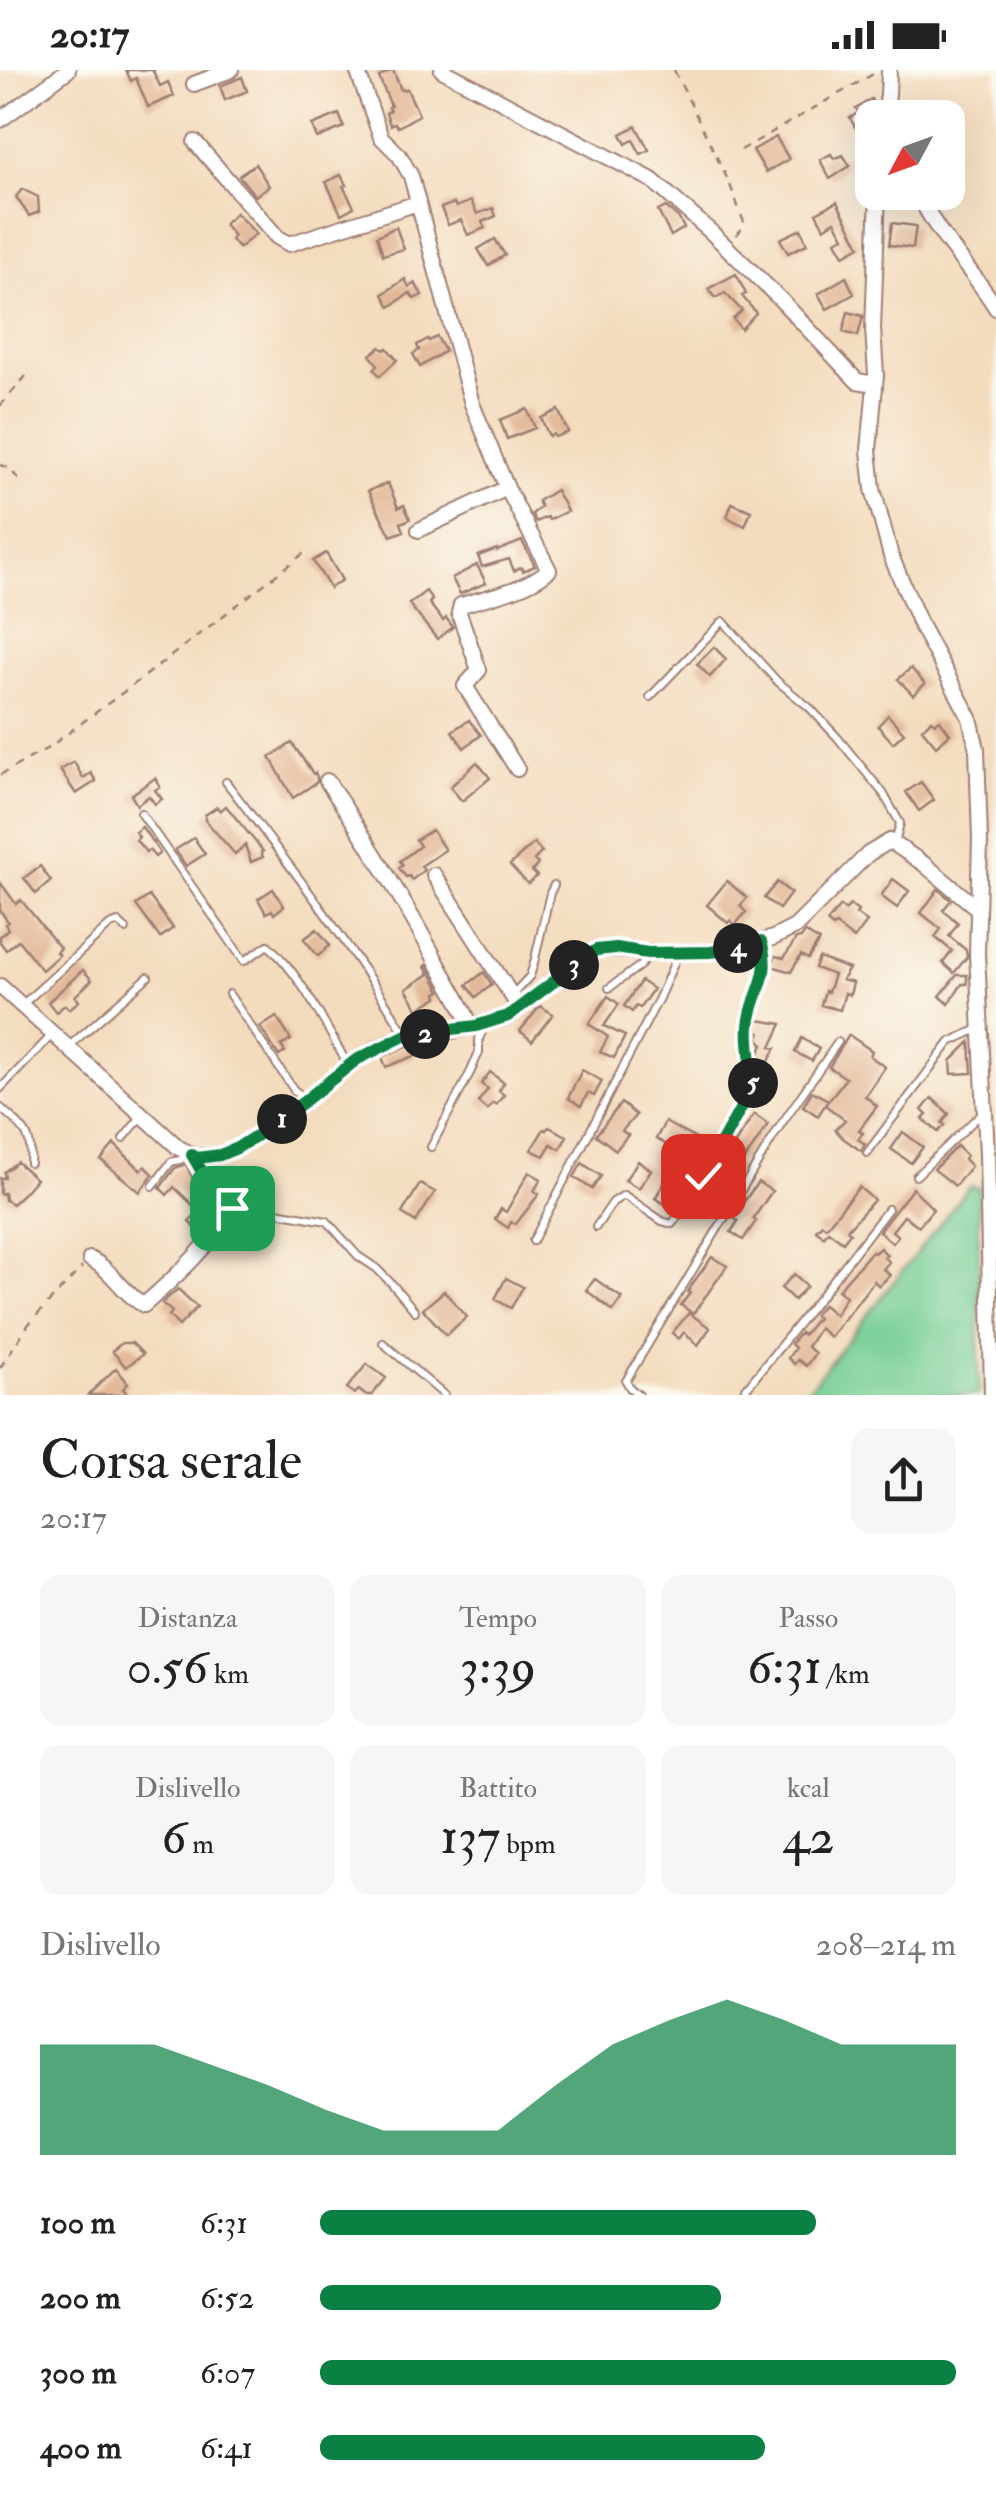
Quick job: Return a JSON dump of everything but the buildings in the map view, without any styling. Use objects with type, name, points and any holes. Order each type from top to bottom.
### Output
[{"type":"street","points":[[0,120],[68,70]]},
{"type":"street","points":[[194,84],[231,70]]},
{"type":"street","points":[[357,70],[381,138],[399,154],[411,176],[472,404],[507,488],[550,570],[538,579],[461,606],[459,613],[479,670],[465,686],[516,769]]},
{"type":"street","points":[[442,70],[652,180],[781,300],[856,381],[875,384]]},
{"type":"street","points":[[887,100],[888,70]]},
{"type":"street","points":[[196,142],[277,237],[289,244],[418,203]]},
{"type":"street","points":[[877,210],[873,294],[875,384],[870,450],[873,488],[891,556],[921,626],[970,718],[977,750],[977,908],[992,1395]]},
{"type":"street","points":[[927,210],[938,232],[996,308]]},
{"type":"street","points":[[419,530],[507,488]]},
{"type":"street","points":[[327,781],[478,1026]]},
{"type":"street","points":[[0,986],[178,1148],[197,1158],[237,1148],[375,1049],[406,1035],[478,1026],[508,1016],[515,1002],[596,950],[710,952],[744,948],[796,927],[868,854],[890,841],[977,908]]},
{"type":"street","points":[[434,875],[515,1002]]},
{"type":"street","points":[[90,1259],[144,1305],[180,1272],[220,1225],[232,1208],[233,1199],[201,1170],[191,1154]]},
{"type":"lane","points":[[650,697],[723,621],[777,681],[837,737],[883,793],[900,823],[895,844]]},
{"type":"lane","points":[[226,782],[328,918],[406,1035]]},
{"type":"lane","points":[[141,813],[244,961],[268,945],[289,968],[349,1066]]},
{"type":"lane","points":[[515,1002],[534,964],[554,884]]},
{"type":"lane","points":[[21,1006],[110,925],[118,922],[126,928]]},
{"type":"lane","points":[[596,1227],[613,1202],[624,1195],[672,1224],[689,1201],[752,1088],[749,1026],[766,968],[761,942]]},
{"type":"lane","points":[[532,1241],[678,952]]},
{"type":"lane","points":[[609,988],[641,966],[648,953]]},
{"type":"lane","points":[[67,1047],[148,978]]},
{"type":"lane","points":[[229,994],[294,1090],[308,1100]]},
{"type":"lane","points":[[431,1147],[480,1052],[478,1026]]},
{"type":"lane","points":[[866,1153],[950,1042],[980,1028]]},
{"type":"lane","points":[[0,1089],[53,1034]]},
{"type":"lane","points":[[639,1395],[626,1381],[633,1368],[780,1126],[838,1042]]},
{"type":"lane","points":[[0,1106],[32,1144],[30,1163]]},
{"type":"lane","points":[[916,1176],[985,1110]]},
{"type":"lane","points":[[124,1139],[142,1116]]},
{"type":"lane","points":[[152,1186],[172,1162],[191,1154]]},
{"type":"lane","points":[[232,1202],[327,1221],[415,1311]]},
{"type":"lane","points":[[741,1395],[888,1208]]},
{"type":"lane","points":[[384,1343],[444,1395]]},
{"type":"path","points":[[674,70],[729,182],[745,225],[727,248]]},
{"type":"path","points":[[741,150],[881,70]]},
{"type":"path","points":[[0,406],[26,376]]},
{"type":"path","points":[[0,465],[9,468],[20,482]]},
{"type":"path","points":[[0,775],[48,748],[307,551]]},
{"type":"path","points":[[0,1368],[28,1325],[90,1259]]},
{"type":"green space","points":[[970,1186],[979,1188],[979,1395],[804,1395]]},
{"type":"route","points":[[232,1208],[233,1199],[201,1170],[192,1155],[220,1155],[237,1148],[375,1049],[406,1035],[476,1026],[508,1016],[596,950],[710,952],[761,942],[766,968],[749,1026],[752,1088],[703,1176]]}]
